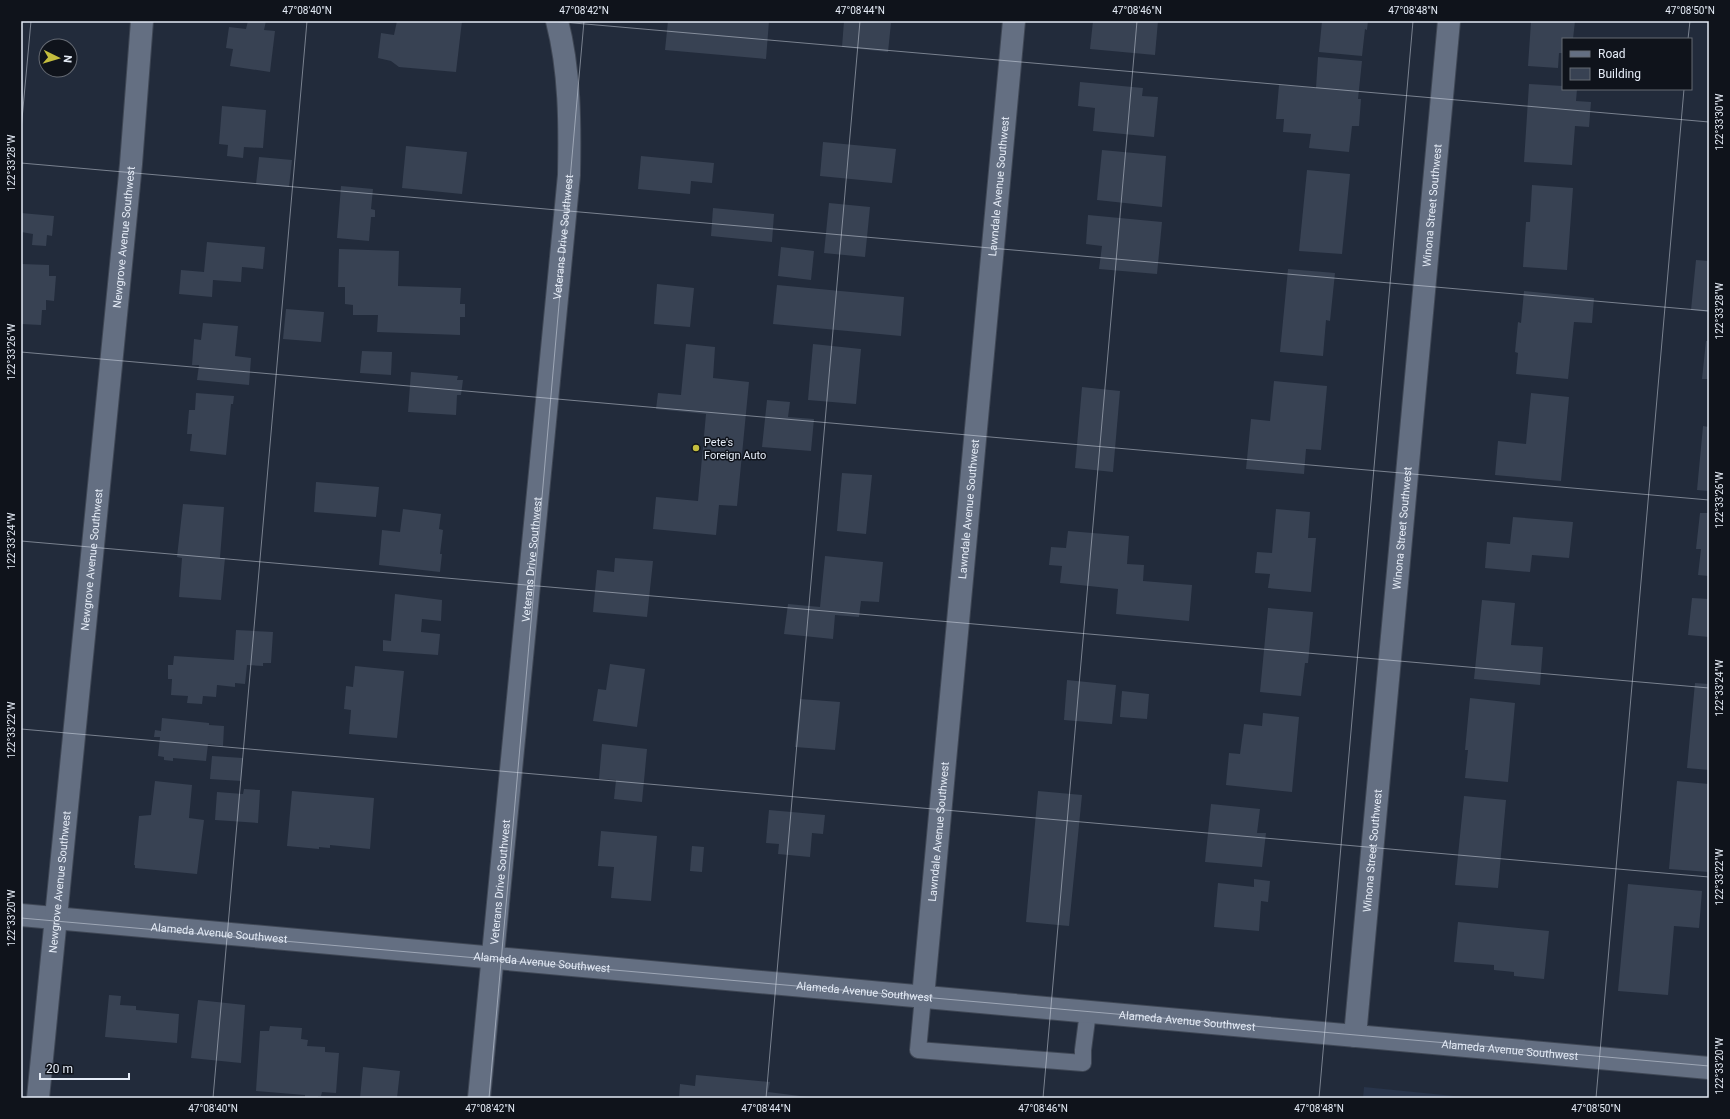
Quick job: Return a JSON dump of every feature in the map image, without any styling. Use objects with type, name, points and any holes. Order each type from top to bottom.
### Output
[{"type":"street","name":"Newgrove Avenue Southwest","points":[[38,1098],[131,164],[142,21]]},
{"type":"street","name":"Veterans Drive Southwest","points":[[480,1098],[569,175],[570,131],[567,83],[557,21]]},
{"type":"street","name":"Lawndale Avenue Southwest","points":[[923,997],[1014,21]]},
{"type":"street","name":"Winona Street Southwest","points":[[1355,1036],[1449,21]]},
{"type":"street","name":"Alameda Avenue Southwest","points":[[21,915],[1709,1068]]},
{"type":"lane","points":[[923,997],[918,1050],[972,1055],[1083,1063],[1083,1050],[1088,1012]]},
{"type":"shaded area","points":[[1364,1087],[1474,1098],[1363,1098]]},
{"type":"building","points":[[248,21],[266,21],[264,30],[275,31],[270,72],[230,66],[233,49],[226,48],[229,27],[246,29]]},
{"type":"building","points":[[397,21],[462,21],[456,72],[399,67],[391,61],[378,58],[381,33],[394,35]]},
{"type":"building","points":[[668,21],[769,21],[766,59],[665,50]]},
{"type":"building","points":[[844,21],[891,23],[888,52],[842,47]]},
{"type":"building","points":[[1093,21],[1158,21],[1155,55],[1090,49]]},
{"type":"building","points":[[1322,21],[1368,21],[1367,30],[1365,29],[1362,56],[1319,52]]},
{"type":"building","points":[[1575,21],[1573,38],[1562,38],[1562,53],[1559,53],[1558,68],[1528,66],[1531,22]]},
{"type":"building","points":[[1318,57],[1362,61],[1358,99],[1361,99],[1359,126],[1352,126],[1349,152],[1309,148],[1311,134],[1283,132],[1284,119],[1276,119],[1279,85],[1316,88]]},
{"type":"building","points":[[1080,82],[1143,88],[1142,96],[1158,97],[1154,137],[1093,131],[1095,108],[1078,106]]},
{"type":"building","points":[[1529,84],[1562,86],[1562,90],[1577,90],[1576,101],[1591,102],[1589,127],[1575,126],[1572,165],[1524,162]]},
{"type":"building","points":[[222,106],[266,110],[263,148],[244,147],[243,158],[227,156],[228,145],[219,144]]},
{"type":"building","points":[[823,142],[896,149],[892,183],[820,176]]},
{"type":"building","points":[[406,146],[467,152],[462,194],[402,188]]},
{"type":"building","points":[[1102,150],[1166,156],[1162,207],[1097,200]]},
{"type":"building","points":[[641,156],[714,163],[712,183],[691,181],[690,194],[638,189]]},
{"type":"building","points":[[259,157],[292,160],[289,187],[256,184]]},
{"type":"building","points":[[1307,170],[1350,174],[1342,254],[1299,251]]},
{"type":"building","points":[[1532,185],[1573,188],[1567,270],[1523,267],[1526,222],[1530,222]]},
{"type":"building","points":[[341,186],[373,189],[371,209],[375,210],[375,217],[371,217],[369,241],[337,238]]},
{"type":"building","points":[[829,203],[870,207],[865,257],[824,253]]},
{"type":"building","points":[[713,208],[774,214],[772,242],[711,236]]},
{"type":"building","points":[[21,213],[54,216],[52,236],[47,235],[46,246],[32,245],[33,234],[21,232]]},
{"type":"building","points":[[1088,215],[1162,222],[1157,274],[1099,269],[1102,246],[1086,244]]},
{"type":"building","points":[[207,242],[265,247],[263,269],[242,267],[241,282],[213,280],[212,297],[179,294],[181,270],[204,272]]},
{"type":"building","points":[[781,247],[814,251],[811,280],[778,276]]},
{"type":"building","points":[[339,249],[399,251],[398,286],[461,288],[460,304],[465,304],[465,317],[460,317],[460,335],[377,332],[378,315],[353,315],[353,305],[345,304],[345,287],[338,287]]},
{"type":"building","points":[[1696,260],[1709,261],[1709,312],[1691,310]]},
{"type":"building","points":[[21,264],[49,265],[49,276],[56,276],[54,301],[46,300],[46,310],[42,310],[41,325],[21,324]]},
{"type":"building","points":[[1288,269],[1335,273],[1330,321],[1326,320],[1323,356],[1280,352]]},
{"type":"building","points":[[657,284],[694,288],[690,327],[654,324]]},
{"type":"building","points":[[777,285],[904,297],[901,336],[773,324]]},
{"type":"building","points":[[1524,291],[1594,298],[1592,323],[1574,322],[1568,379],[1516,374],[1518,353],[1515,352],[1518,322],[1521,323]]},
{"type":"building","points":[[286,309],[324,312],[321,342],[283,339]]},
{"type":"building","points":[[203,323],[238,326],[235,356],[251,358],[249,385],[197,380],[199,365],[192,365],[194,339],[201,340]]},
{"type":"building","points":[[1706,341],[1709,341],[1709,379],[1702,379]]},
{"type":"building","points":[[686,344],[715,347],[713,378],[749,382],[737,506],[719,505],[716,535],[653,529],[656,497],[698,501],[706,414],[656,409],[658,393],[681,395]]},
{"type":"building","points":[[813,344],[861,349],[856,404],[808,400]]},
{"type":"building","points":[[362,351],[392,352],[391,375],[360,373]]},
{"type":"building","points":[[411,372],[458,376],[457,380],[463,380],[461,395],[457,395],[456,415],[408,412]]},
{"type":"building","points":[[1274,381],[1327,386],[1321,450],[1306,449],[1304,474],[1246,469],[1251,419],[1270,421]]},
{"type":"building","points":[[1082,387],[1120,391],[1113,472],[1075,468]]},
{"type":"building","points":[[196,393],[234,396],[233,404],[231,404],[226,455],[190,451],[192,434],[187,434],[189,410],[195,410]]},
{"type":"building","points":[[1531,393],[1569,397],[1561,481],[1495,475],[1498,441],[1526,444]]},
{"type":"building","points":[[767,400],[790,402],[788,417],[814,419],[811,451],[762,447]]},
{"type":"building","points":[[1703,426],[1709,427],[1709,491],[1697,490]]},
{"type":"building","points":[[842,473],[872,475],[866,534],[837,531]]},
{"type":"building","points":[[316,482],[379,487],[376,517],[314,512]]},
{"type":"building","points":[[183,504],[224,507],[220,558],[225,558],[221,600],[179,597],[182,558],[177,557]]},
{"type":"building","points":[[403,509],[441,514],[439,529],[443,530],[440,554],[442,554],[440,572],[379,565],[382,530],[400,532]]},
{"type":"building","points":[[1276,509],[1310,512],[1308,538],[1316,538],[1311,592],[1268,588],[1270,574],[1255,573],[1257,552],[1272,553]]},
{"type":"building","points":[[1700,513],[1709,513],[1709,576],[1698,575],[1701,549],[1696,549]]},
{"type":"building","points":[[1513,517],[1573,522],[1569,558],[1532,555],[1530,572],[1485,568],[1487,542],[1510,544]]},
{"type":"building","points":[[1068,531],[1129,536],[1127,564],[1144,565],[1143,581],[1192,585],[1189,621],[1116,614],[1118,589],[1060,583],[1062,566],[1049,565],[1051,547],[1066,548]]},
{"type":"building","points":[[825,556],[883,562],[879,602],[861,601],[859,617],[835,615],[833,639],[784,634],[788,604],[820,607]]},
{"type":"building","points":[[615,558],[653,561],[647,617],[593,612],[597,570],[614,572]]},
{"type":"building","points":[[395,594],[442,600],[441,621],[422,619],[421,632],[440,634],[438,655],[383,651],[383,640],[391,641]]},
{"type":"building","points":[[1692,598],[1709,599],[1709,637],[1688,635]]},
{"type":"building","points":[[1482,600],[1515,603],[1511,645],[1543,647],[1540,685],[1474,679]]},
{"type":"building","points":[[1268,608],[1313,612],[1308,663],[1305,663],[1301,696],[1260,692]]},
{"type":"building","points":[[236,630],[273,632],[271,663],[263,663],[263,666],[247,665],[245,684],[235,683],[235,687],[217,685],[216,697],[203,696],[202,704],[187,703],[188,696],[171,695],[172,679],[168,679],[168,665],[173,665],[174,656],[234,660]]},
{"type":"building","points":[[610,664],[645,669],[637,727],[593,721],[598,689],[606,690]]},
{"type":"building","points":[[355,666],[404,671],[397,738],[349,734],[351,710],[344,709],[346,686],[353,687]]},
{"type":"building","points":[[1067,680],[1116,685],[1112,724],[1064,720]]},
{"type":"building","points":[[1695,683],[1709,684],[1709,770],[1687,768]]},
{"type":"building","points":[[1122,691],[1149,694],[1147,719],[1120,717]]},
{"type":"building","points":[[1470,698],[1515,703],[1508,782],[1465,778],[1468,750],[1465,750]]},
{"type":"building","points":[[800,699],[840,702],[835,750],[795,747]]},
{"type":"building","points":[[1263,713],[1299,717],[1292,792],[1226,785],[1229,753],[1240,754],[1244,724],[1262,726]]},
{"type":"building","points":[[162,718],[224,726],[223,746],[208,744],[206,761],[173,758],[173,761],[164,760],[164,757],[158,756],[160,737],[154,737],[155,730],[161,731]]},
{"type":"building","points":[[602,744],[647,749],[642,802],[614,799],[616,780],[599,779]]},
{"type":"building","points":[[212,756],[243,758],[241,781],[210,779]]},
{"type":"building","points":[[155,781],[192,785],[189,818],[204,820],[197,874],[135,868],[134,865],[139,816],[151,815]]},
{"type":"building","points":[[1677,781],[1709,784],[1709,872],[1669,869]]},
{"type":"building","points":[[244,789],[260,790],[258,823],[215,820],[217,792],[243,794]]},
{"type":"building","points":[[292,791],[374,798],[370,849],[330,845],[330,848],[319,847],[319,849],[287,846]]},
{"type":"building","points":[[1038,791],[1082,795],[1069,926],[1026,922]]},
{"type":"building","points":[[1464,796],[1506,800],[1498,888],[1455,885]]},
{"type":"building","points":[[1211,804],[1260,809],[1257,833],[1266,833],[1262,867],[1205,862]]},
{"type":"building","points":[[769,810],[825,815],[823,834],[812,833],[810,857],[778,854],[779,844],[766,843]]},
{"type":"building","points":[[601,831],[657,836],[651,901],[611,898],[614,867],[598,866]]},
{"type":"building","points":[[692,846],[704,847],[702,872],[690,871]]},
{"type":"building","points":[[1254,879],[1270,881],[1268,902],[1261,901],[1259,931],[1214,927],[1218,883],[1254,887]]},
{"type":"building","points":[[1628,884],[1702,891],[1699,928],[1674,926],[1668,995],[1618,991]]},
{"type":"building","points":[[1458,922],[1549,931],[1544,979],[1514,976],[1514,972],[1494,970],[1494,965],[1454,962]]},
{"type":"building","points":[[109,995],[121,996],[120,1005],[136,1006],[136,1010],[179,1014],[177,1043],[105,1037]]},
{"type":"building","points":[[198,1000],[245,1005],[241,1063],[191,1058]]},
{"type":"building","points":[[270,1026],[302,1028],[301,1039],[308,1040],[307,1046],[325,1047],[325,1052],[339,1053],[336,1093],[322,1092],[321,1096],[318,1096],[318,1098],[305,1098],[305,1095],[256,1091],[260,1031],[269,1031]]},
{"type":"building","points":[[363,1067],[400,1071],[397,1098],[360,1098]]},
{"type":"building","points":[[696,1075],[770,1082],[768,1092],[816,1098],[679,1098],[680,1084],[695,1086]]},
{"type":"place","name":"Pete's Foreign Auto","points":[[696,448]]}]
